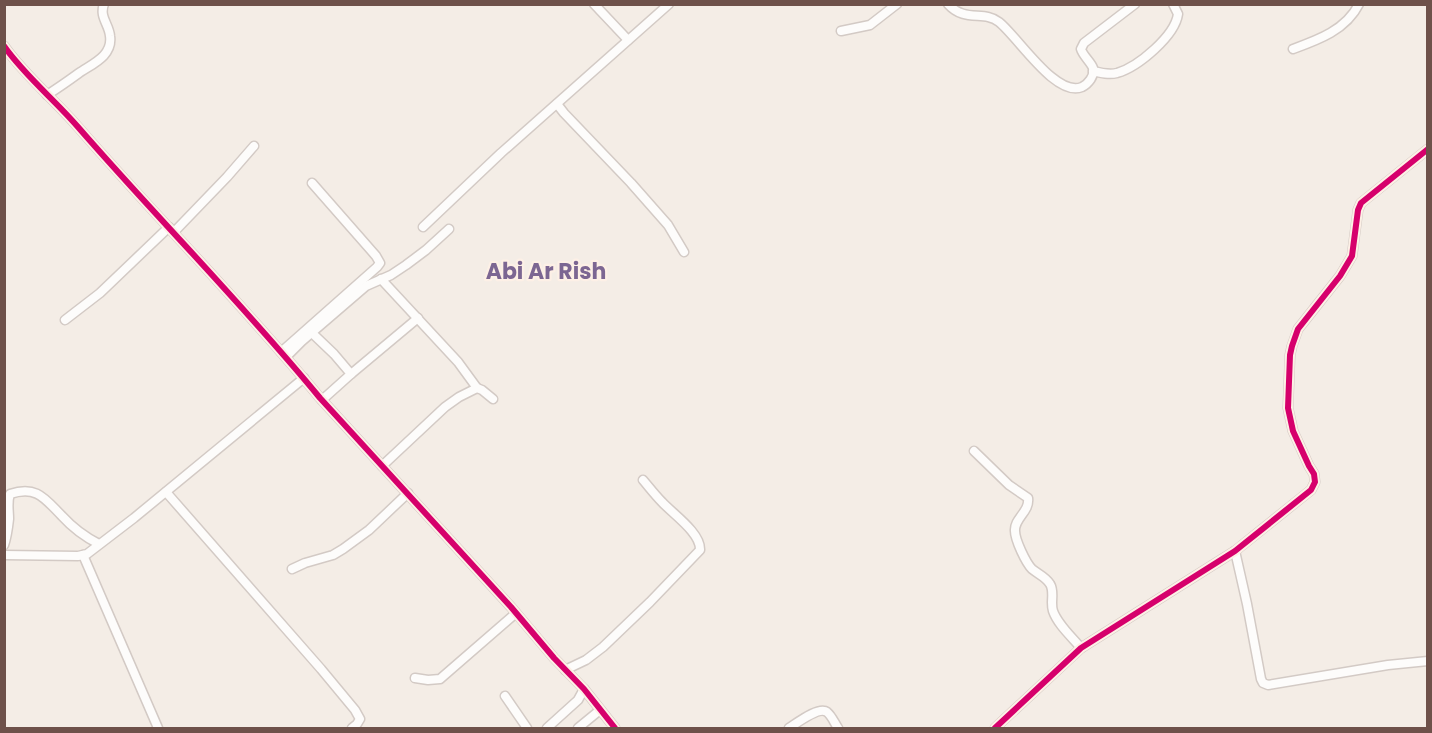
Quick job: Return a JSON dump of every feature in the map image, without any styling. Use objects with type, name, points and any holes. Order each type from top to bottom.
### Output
[{"type":"street","points":[[47,95],[84,70],[94,66],[106,52],[111,42],[102,15],[104,4]]},
{"type":"street","points":[[594,4],[628,40]]},
{"type":"street","points":[[423,226],[501,153],[669,4]]},
{"type":"street","points":[[841,31],[870,25],[897,4]]},
{"type":"street","points":[[948,4],[960,14],[995,19],[1047,73],[1067,88],[1075,89],[1084,86],[1093,71],[1082,52],[1082,45],[1135,4]]},
{"type":"street","points":[[1093,71],[1108,74],[1119,72],[1148,55],[1160,44],[1176,22],[1178,14],[1173,4]]},
{"type":"street","points":[[1293,49],[1318,40],[1342,25],[1350,18],[1359,4]]},
{"type":"street","points":[[4,46],[584,689],[615,729]]},
{"type":"street","points":[[557,104],[668,225],[684,252]]},
{"type":"street","points":[[65,320],[100,293],[171,229],[227,177],[254,146]]},
{"type":"street","points":[[995,729],[1082,648],[1235,551],[1311,490],[1315,482],[1314,474],[1297,440],[1289,414],[1288,380],[1292,346],[1298,329],[1340,276],[1352,256],[1361,203],[1428,149]]},
{"type":"street","points":[[284,355],[380,263],[312,183]]},
{"type":"street","points":[[284,355],[366,286],[406,265],[449,229]]},
{"type":"street","points":[[381,279],[458,362],[477,388],[493,399]]},
{"type":"street","points":[[322,400],[418,318]]},
{"type":"street","points":[[312,333],[351,374]]},
{"type":"street","points":[[4,555],[83,555],[166,492],[304,378]]},
{"type":"street","points":[[382,466],[445,407],[477,388]]},
{"type":"street","points":[[974,451],[1009,485],[1028,498],[1028,506],[1016,523],[1015,532],[1021,549],[1029,566],[1049,582],[1057,620],[1082,648]]},
{"type":"street","points":[[566,670],[586,660],[603,647],[700,550],[697,538],[643,480]]},
{"type":"street","points":[[4,545],[10,494],[31,492],[46,498],[80,533],[99,544]]},
{"type":"street","points":[[166,492],[355,710],[360,719],[352,729]]},
{"type":"street","points":[[292,569],[333,555],[343,549],[369,530],[408,493]]},
{"type":"street","points":[[1235,551],[1263,683],[1268,685],[1428,661]]},
{"type":"street","points":[[83,555],[158,729]]},
{"type":"street","points":[[415,678],[440,679],[516,613]]},
{"type":"street","points":[[547,729],[578,700],[584,689]]},
{"type":"street","points":[[505,696],[527,729]]},
{"type":"street","points":[[578,729],[600,710]]},
{"type":"street","points":[[789,729],[821,710],[829,714],[838,729]]},
{"type":"cycle path","points":[[4,46],[511,607],[584,689],[615,728]]},
{"type":"cycle path","points":[[995,728],[1081,648],[1235,551],[1311,490],[1315,482],[1314,474],[1293,431],[1288,408],[1292,346],[1298,329],[1340,276],[1352,256],[1361,203],[1428,149]]},
{"type":"district","name":"Abi Ar Rish","points":[[546,271]]}]
